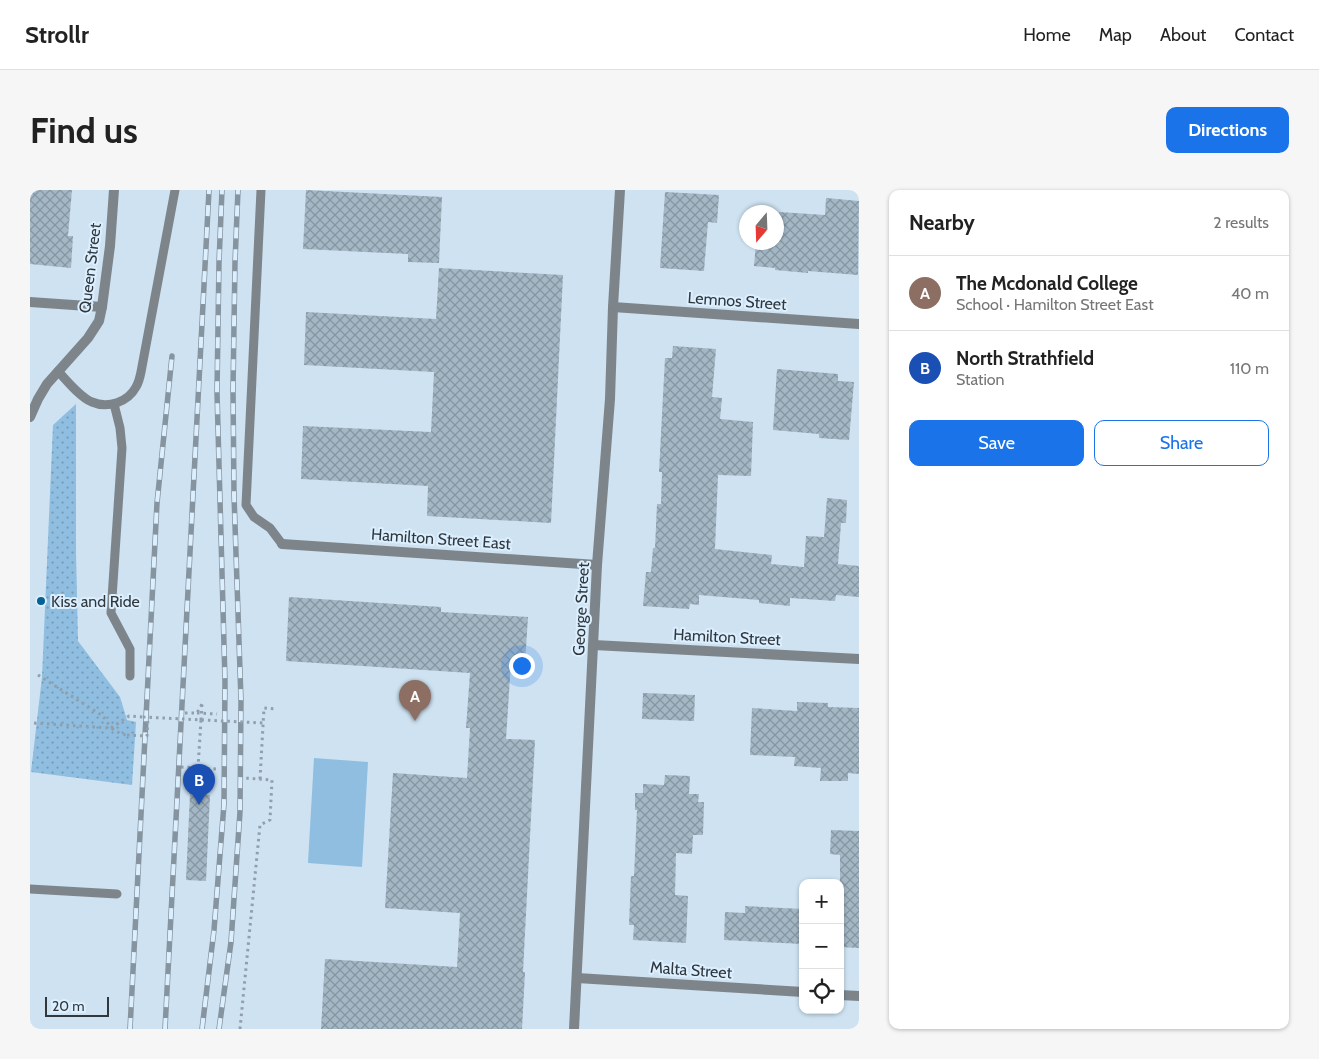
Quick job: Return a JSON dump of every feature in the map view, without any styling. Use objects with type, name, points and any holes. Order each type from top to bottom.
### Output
[{"type":"street","name":"Queen Street","points":[[30,417],[38,399],[58,371],[88,338],[99,321],[110,246],[114,190]]},
{"type":"street","name":"George Street","points":[[574,1029],[620,190]]},
{"type":"street","points":[[30,302],[102,307]]},
{"type":"street","name":"Lemnos Street","points":[[613,307],[859,324]]},
{"type":"street","name":"Hamilton Street East","points":[[282,544],[598,565]]},
{"type":"street","name":"Hamilton Street","points":[[594,645],[859,659]]},
{"type":"street","name":"Malta Street","points":[[577,978],[799,992]]},
{"type":"street","points":[[844,995],[859,996]]},
{"type":"lane","points":[[58,371],[76,390],[93,403],[114,404],[130,395],[137,386],[175,190]]},
{"type":"lane","points":[[261,190],[246,505],[254,517],[270,528],[282,544]]},
{"type":"lane","points":[[114,404],[120,428],[122,448],[111,612],[130,649],[130,676]]},
{"type":"lane","points":[[30,889],[117,894]]},
{"type":"path","points":[[38,674],[104,716],[111,728]]},
{"type":"path","points":[[196,714],[202,704],[198,768]]},
{"type":"path","points":[[260,778],[264,708],[276,709]]},
{"type":"path","points":[[185,713],[217,714]]},
{"type":"path","points":[[111,728],[129,716],[263,722]]},
{"type":"path","points":[[34,723],[111,728],[122,734],[147,736],[148,718]]},
{"type":"path","points":[[181,767],[217,769]]},
{"type":"path","points":[[191,794],[193,767]]},
{"type":"path","points":[[205,795],[206,768]]},
{"type":"path","points":[[240,1029],[260,825],[270,820],[272,780],[244,778]]},
{"type":"shaded area","points":[[76,404],[78,641],[120,697],[127,720],[136,722],[132,785],[31,772],[42,677],[53,425]]},
{"type":"shaded area","points":[[314,758],[368,762],[362,867],[308,863]]},
{"type":"building","points":[[30,190],[72,190],[68,236],[73,236],[71,268],[30,264]]},
{"type":"building","points":[[306,190],[442,197],[439,263],[408,262],[408,254],[303,249]]},
{"type":"building","points":[[665,192],[719,195],[717,223],[708,222],[704,271],[660,268]]},
{"type":"building","points":[[826,198],[859,201],[858,275],[808,271],[808,273],[754,266],[755,250],[784,250],[784,212],[825,215]]},
{"type":"building","points":[[439,268],[563,275],[551,523],[427,516],[428,486],[301,479],[303,426],[431,432],[434,372],[304,365],[306,312],[436,319]]},
{"type":"building","points":[[673,346],[716,349],[712,397],[722,398],[720,419],[753,422],[751,476],[718,475],[715,549],[772,555],[771,564],[804,567],[806,536],[824,537],[827,498],[847,500],[846,523],[841,523],[838,564],[859,566],[859,597],[836,595],[835,601],[790,598],[790,606],[759,603],[759,600],[699,595],[699,605],[690,604],[689,609],[643,606],[646,572],[651,572],[653,548],[655,548],[657,504],[661,504],[662,472],[659,472],[665,358],[672,358]]},
{"type":"building","points":[[777,369],[838,374],[838,381],[854,382],[849,440],[819,438],[819,434],[773,430]]},
{"type":"building","points":[[289,597],[441,607],[441,612],[528,617],[525,663],[511,662],[506,739],[535,740],[523,972],[525,972],[522,1029],[321,1029],[325,959],[457,967],[460,913],[385,908],[393,773],[467,778],[470,728],[466,728],[470,673],[286,661]]},
{"type":"building","points":[[643,693],[695,695],[694,721],[642,719]]},
{"type":"building","points":[[797,702],[828,703],[828,707],[859,708],[859,774],[848,773],[848,781],[820,781],[821,768],[794,766],[795,757],[750,755],[752,708],[797,711]]},
{"type":"building","points":[[665,775],[690,776],[689,794],[699,794],[698,802],[704,802],[703,835],[693,835],[692,854],[676,853],[675,895],[688,896],[686,943],[633,940],[634,925],[629,925],[631,876],[634,876],[637,810],[635,810],[635,793],[643,793],[643,784],[664,785]]},
{"type":"building","points":[[190,794],[210,795],[206,881],[186,880]]},
{"type":"building","points":[[831,830],[859,831],[859,948],[844,947],[844,879],[840,879],[840,855],[830,854]]},
{"type":"building","points":[[745,906],[799,909],[799,944],[724,940],[725,912],[745,913]]},
{"type":"railway","points":[[165,1029],[209,190]]},
{"type":"railway","points":[[202,1029],[214,930],[224,804],[225,681],[217,392],[222,190]]},
{"type":"railway","points":[[219,1029],[231,942],[240,812],[241,700],[234,495],[233,389],[238,190]]},
{"type":"railway","points":[[130,1029],[157,503],[172,356]]},
{"type":"place","name":"Kiss and Ride","points":[[41,601]]},
{"type":"place","name":"The Mcdonald College","points":[[415,721]]},
{"type":"place","name":"North Strathfield","points":[[199,805]]}]
